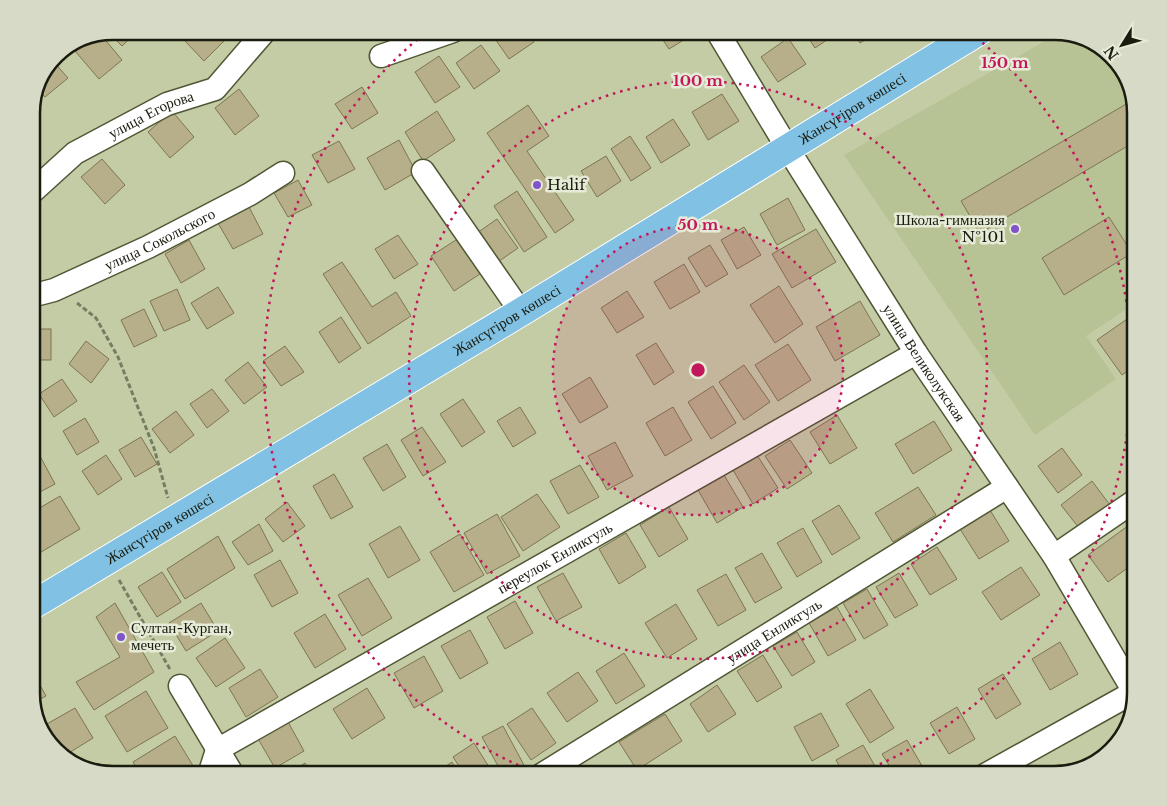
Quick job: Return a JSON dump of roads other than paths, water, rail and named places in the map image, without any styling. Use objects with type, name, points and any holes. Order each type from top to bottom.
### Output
[{"type":"main road","name":"Жансүгіров көшесі","points":[[40,601],[521,312],[788,149],[961,40]]},
{"type":"street","name":"улица Егорова","points":[[40,185],[75,153],[167,104],[215,89],[257,40]]},
{"type":"street","points":[[381,56],[427,40]]},
{"type":"street","name":"улица Великолукская","points":[[722,40],[788,149],[916,353],[1054,556],[1127,679]]},
{"type":"street","points":[[423,171],[521,312]]},
{"type":"street","name":"улица Сокольского","points":[[40,293],[54,290],[148,247],[250,194],[283,173]]},
{"type":"street","name":"переулок Енликгуль","points":[[217,750],[916,353]]},
{"type":"street","name":"улица Енликгуль","points":[[556,766],[1007,487]]},
{"type":"street","points":[[1054,556],[1127,506]]},
{"type":"street","points":[[180,686],[227,766]]},
{"type":"street","points":[[1001,766],[1127,698]]},
{"type":"street","points":[[212,766],[217,750]]},
{"type":"place","name":"Halif","points":[[537,185]]},
{"type":"place","name":"Школа-гимназия №101","points":[[1015,229]]},
{"type":"place","name":"Султан-Курган, мечеть","points":[[121,637]]}]
